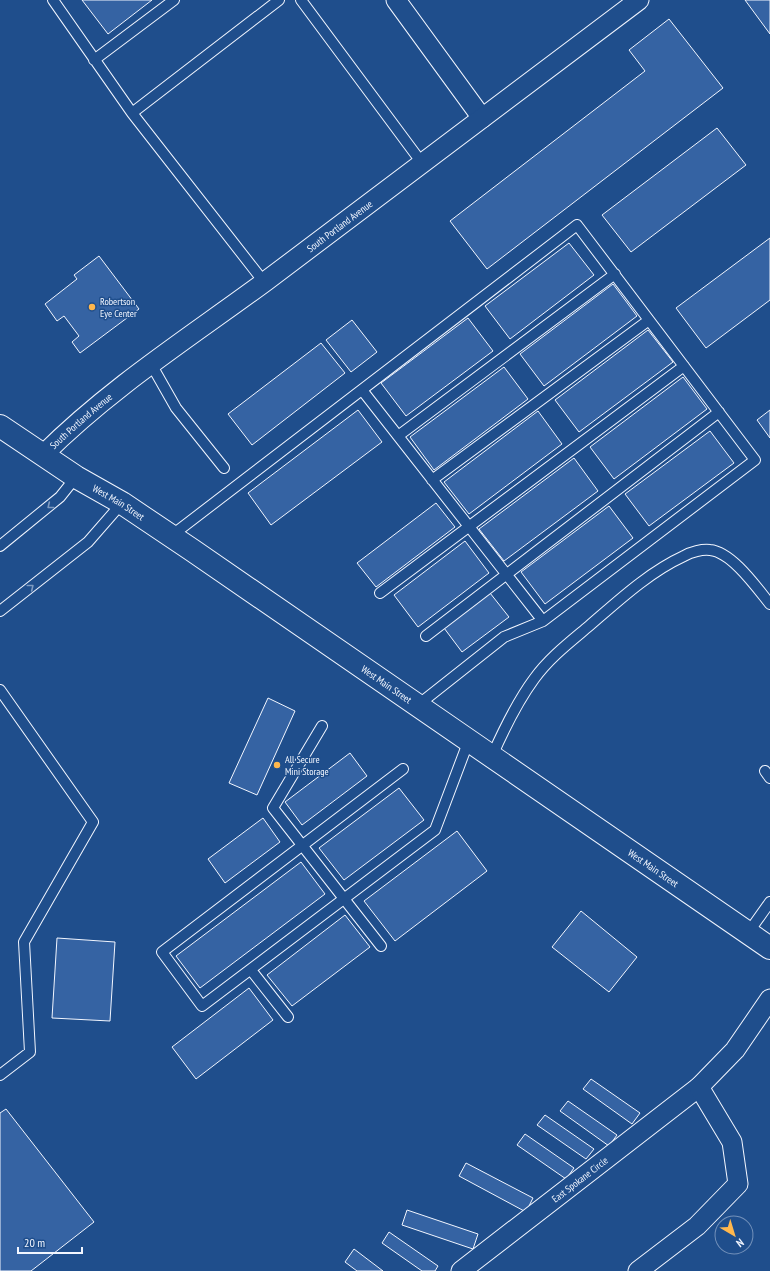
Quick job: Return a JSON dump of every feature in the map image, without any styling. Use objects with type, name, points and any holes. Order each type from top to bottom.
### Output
[{"type":"main road","name":"West Main Street","points":[[0,426],[76,477],[122,503],[171,536],[770,948]]},
{"type":"street","points":[[396,0],[482,118]]},
{"type":"street","name":"South Portland Avenue","points":[[43,455],[65,433],[151,364],[264,282],[639,0]]},
{"type":"street","name":"East Spokane Circle","points":[[461,1271],[699,1087],[735,1050],[770,999]]},
{"type":"street","points":[[638,1271],[697,1226],[738,1184],[732,1142],[699,1087]]},
{"type":"lane","points":[[53,0],[132,113],[264,282]]},
{"type":"lane","points":[[94,60],[174,0]]},
{"type":"lane","points":[[132,113],[279,0]]},
{"type":"lane","points":[[301,0],[422,163]]},
{"type":"lane","points":[[171,536],[577,225],[755,460],[543,621],[504,637],[418,705]]},
{"type":"lane","points":[[398,436],[615,274]]},
{"type":"lane","points":[[432,480],[649,320]]},
{"type":"lane","points":[[151,364],[176,408],[224,468]]},
{"type":"lane","points":[[380,593],[684,366]]},
{"type":"lane","points":[[362,390],[543,621]]},
{"type":"lane","points":[[426,636],[719,412]]},
{"type":"lane","points":[[0,546],[60,498],[76,477]]},
{"type":"lane","points":[[0,611],[88,542],[122,503]]},
{"type":"lane","points":[[492,756],[517,705],[534,678],[548,662],[615,603],[662,568],[684,555],[697,551],[711,550],[725,556],[741,570],[770,604]]},
{"type":"lane","points":[[0,690],[94,822],[24,942],[30,1052],[0,1075]]},
{"type":"lane","points":[[322,726],[273,808],[381,946]]},
{"type":"lane","points":[[403,769],[162,952],[202,1006],[435,830],[469,740]]},
{"type":"lane","points":[[748,933],[770,902]]},
{"type":"lane","points":[[250,970],[288,1017]]},
{"type":"building","points":[[82,0],[152,0],[108,34]]},
{"type":"building","points":[[745,0],[770,0],[770,34]]},
{"type":"building","points":[[669,19],[723,88],[487,269],[450,221],[645,71],[629,50]]},
{"type":"building","points":[[717,128],[746,165],[631,252],[602,215]]},
{"type":"building","points":[[770,238],[770,300],[706,348],[676,308]]},
{"type":"building","points":[[569,243],[594,275],[510,339],[485,306]]},
{"type":"building","name":"Robertson Eye Center","points":[[99,256],[139,309],[80,353],[72,342],[79,336],[64,316],[57,321],[45,304],[77,279],[74,275]]},
{"type":"building","points":[[613,284],[637,316],[544,386],[520,354]]},
{"type":"building","points":[[468,318],[493,351],[406,416],[381,383]]},
{"type":"building","points":[[352,320],[377,352],[351,372],[326,340]]},
{"type":"building","points":[[648,330],[673,362],[579,432],[555,400]]},
{"type":"building","points":[[321,343],[345,373],[252,445],[228,414]]},
{"type":"building","points":[[504,367],[528,399],[434,470],[410,437]]},
{"type":"building","points":[[683,377],[707,409],[614,479],[590,447]]},
{"type":"building","points":[[358,410],[382,442],[271,525],[248,493]]},
{"type":"building","points":[[770,410],[770,438],[757,420]]},
{"type":"building","points":[[538,411],[562,444],[469,514],[444,482]]},
{"type":"building","points":[[710,431],[734,463],[649,526],[625,494]]},
{"type":"building","points":[[574,458],[598,491],[504,561],[479,529]]},
{"type":"building","points":[[436,503],[455,527],[376,587],[357,563]]},
{"type":"building","points":[[609,506],[633,538],[545,604],[521,572]]},
{"type":"building","points":[[465,541],[489,573],[418,627],[394,595]]},
{"type":"building","points":[[490,593],[509,617],[462,652],[444,628]]},
{"type":"building","points":[[268,698],[295,711],[257,795],[229,783]]},
{"type":"building","points":[[350,753],[367,776],[302,825],[285,802]]},
{"type":"building","points":[[399,788],[424,820],[344,880],[319,848]]},
{"type":"building","points":[[263,818],[280,842],[225,883],[208,859]]},
{"type":"building","points":[[457,831],[487,871],[395,941],[364,901]]},
{"type":"building","points":[[301,862],[325,894],[200,988],[176,956]]},
{"type":"building","points":[[581,911],[637,957],[609,992],[552,947]]},
{"type":"building","points":[[345,915],[370,947],[292,1006],[267,975]]},
{"type":"building","points":[[57,938],[115,942],[110,1021],[52,1018]]},
{"type":"building","points":[[249,988],[273,1020],[196,1079],[172,1047]]},
{"type":"building","points":[[591,1079],[640,1113],[632,1124],[583,1089]]},
{"type":"building","points":[[568,1101],[617,1135],[609,1146],[560,1111]]},
{"type":"building","points":[[6,1109],[94,1222],[31,1271],[0,1271],[0,1113]]},
{"type":"building","points":[[545,1115],[594,1149],[586,1159],[537,1125]]},
{"type":"building","points":[[525,1134],[574,1168],[566,1179],[517,1145]]},
{"type":"building","points":[[466,1163],[533,1198],[526,1212],[459,1176]]},
{"type":"building","points":[[407,1210],[478,1234],[473,1249],[402,1225]]},
{"type":"building","points":[[389,1232],[438,1266],[435,1271],[422,1271],[382,1243]]},
{"type":"building","points":[[354,1249],[383,1271],[357,1271],[345,1262]]},
{"type":"place","name":"Robertson Eye Center","points":[[92,307]]},
{"type":"place","name":"All Secure Mini Storage","points":[[277,765]]}]
